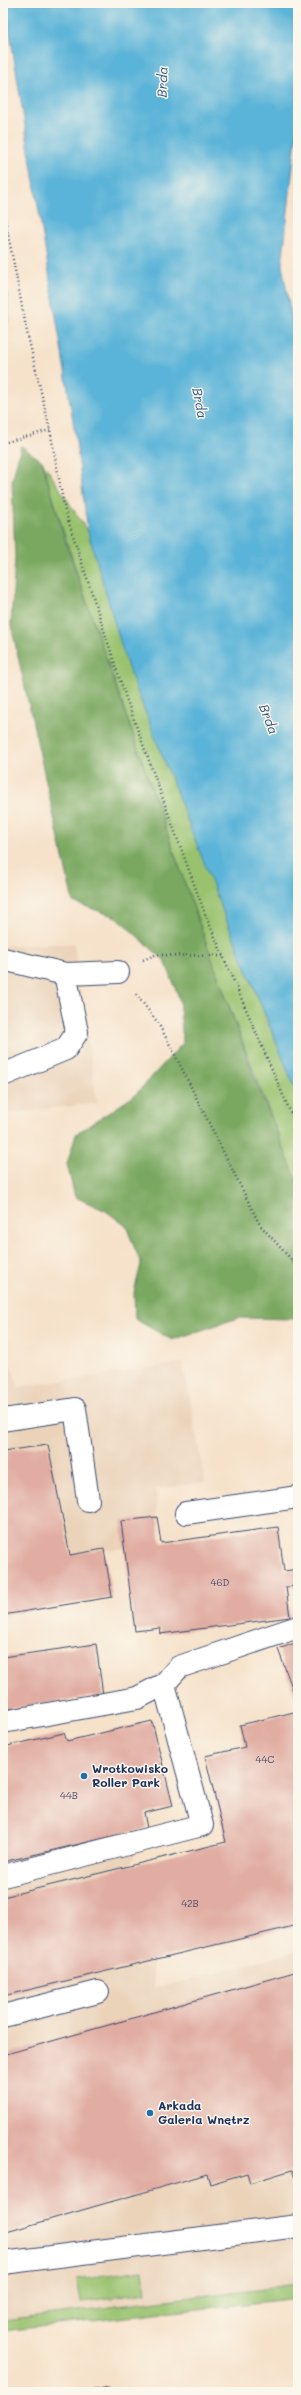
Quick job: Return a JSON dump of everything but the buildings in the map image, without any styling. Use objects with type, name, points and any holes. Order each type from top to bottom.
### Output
[{"type":"lane","points":[[3,959],[65,974],[118,972]]},
{"type":"lane","points":[[3,1075],[66,1050],[77,1032],[65,974]]},
{"type":"lane","points":[[3,1420],[75,1409],[88,1500]]},
{"type":"lane","points":[[186,1513],[298,1497]]},
{"type":"lane","points":[[3,1722],[137,1698],[164,1684],[179,1667],[298,1627]]},
{"type":"lane","points":[[3,1876],[202,1825],[164,1684]]},
{"type":"lane","points":[[3,2016],[98,1992]]},
{"type":"lane","points":[[3,2263],[298,2226]]},
{"type":"path","points":[[3,208],[27,332],[50,430],[65,511],[126,698],[202,907],[298,1130]]},
{"type":"path","points":[[3,443],[50,430]]},
{"type":"path","points":[[224,956],[155,954],[118,972],[158,1023],[260,1225],[298,1267]]},
{"type":"shaded area","points":[[74,943],[97,1103],[3,1114],[3,946]]},
{"type":"shaded area","points":[[3,1345],[19,1387],[183,1363],[205,1482],[156,1489],[157,1517],[121,1521],[125,1548],[3,1565]]},
{"type":"shaded area","points":[[147,1828],[129,1867],[152,1962],[154,1989],[298,1950],[298,2298],[3,2331],[3,1862]]},
{"type":"green space","points":[[3,259],[9,317],[3,336]]},
{"type":"green space","points":[[21,446],[42,461],[66,543],[182,875],[255,1079],[298,1184],[298,1319],[238,1318],[172,1340],[135,1319],[134,1292],[141,1264],[126,1226],[106,1211],[75,1197],[67,1164],[76,1134],[134,1096],[183,1043],[179,998],[165,961],[116,917],[73,902],[11,625],[15,557],[12,481]]},
{"type":"green space","points":[[42,461],[88,532],[220,904],[298,1096],[298,1184],[237,1028],[199,923],[91,614]]},
{"type":"green space","points":[[143,2270],[146,2293],[81,2302],[77,2279]]},
{"type":"green space","points":[[298,2284],[298,2298],[3,2331],[3,2320]]},
{"type":"water","name":"Brda","points":[[5,3],[298,3],[298,122],[282,265],[298,352],[298,1096],[220,904],[127,665],[88,532],[75,433]]},
{"type":"place","name":"Wrotkowisko Roller Park","points":[[84,1776]]},
{"type":"place","name":"Arkada Galeria Wnętrz","points":[[150,2113]]}]
